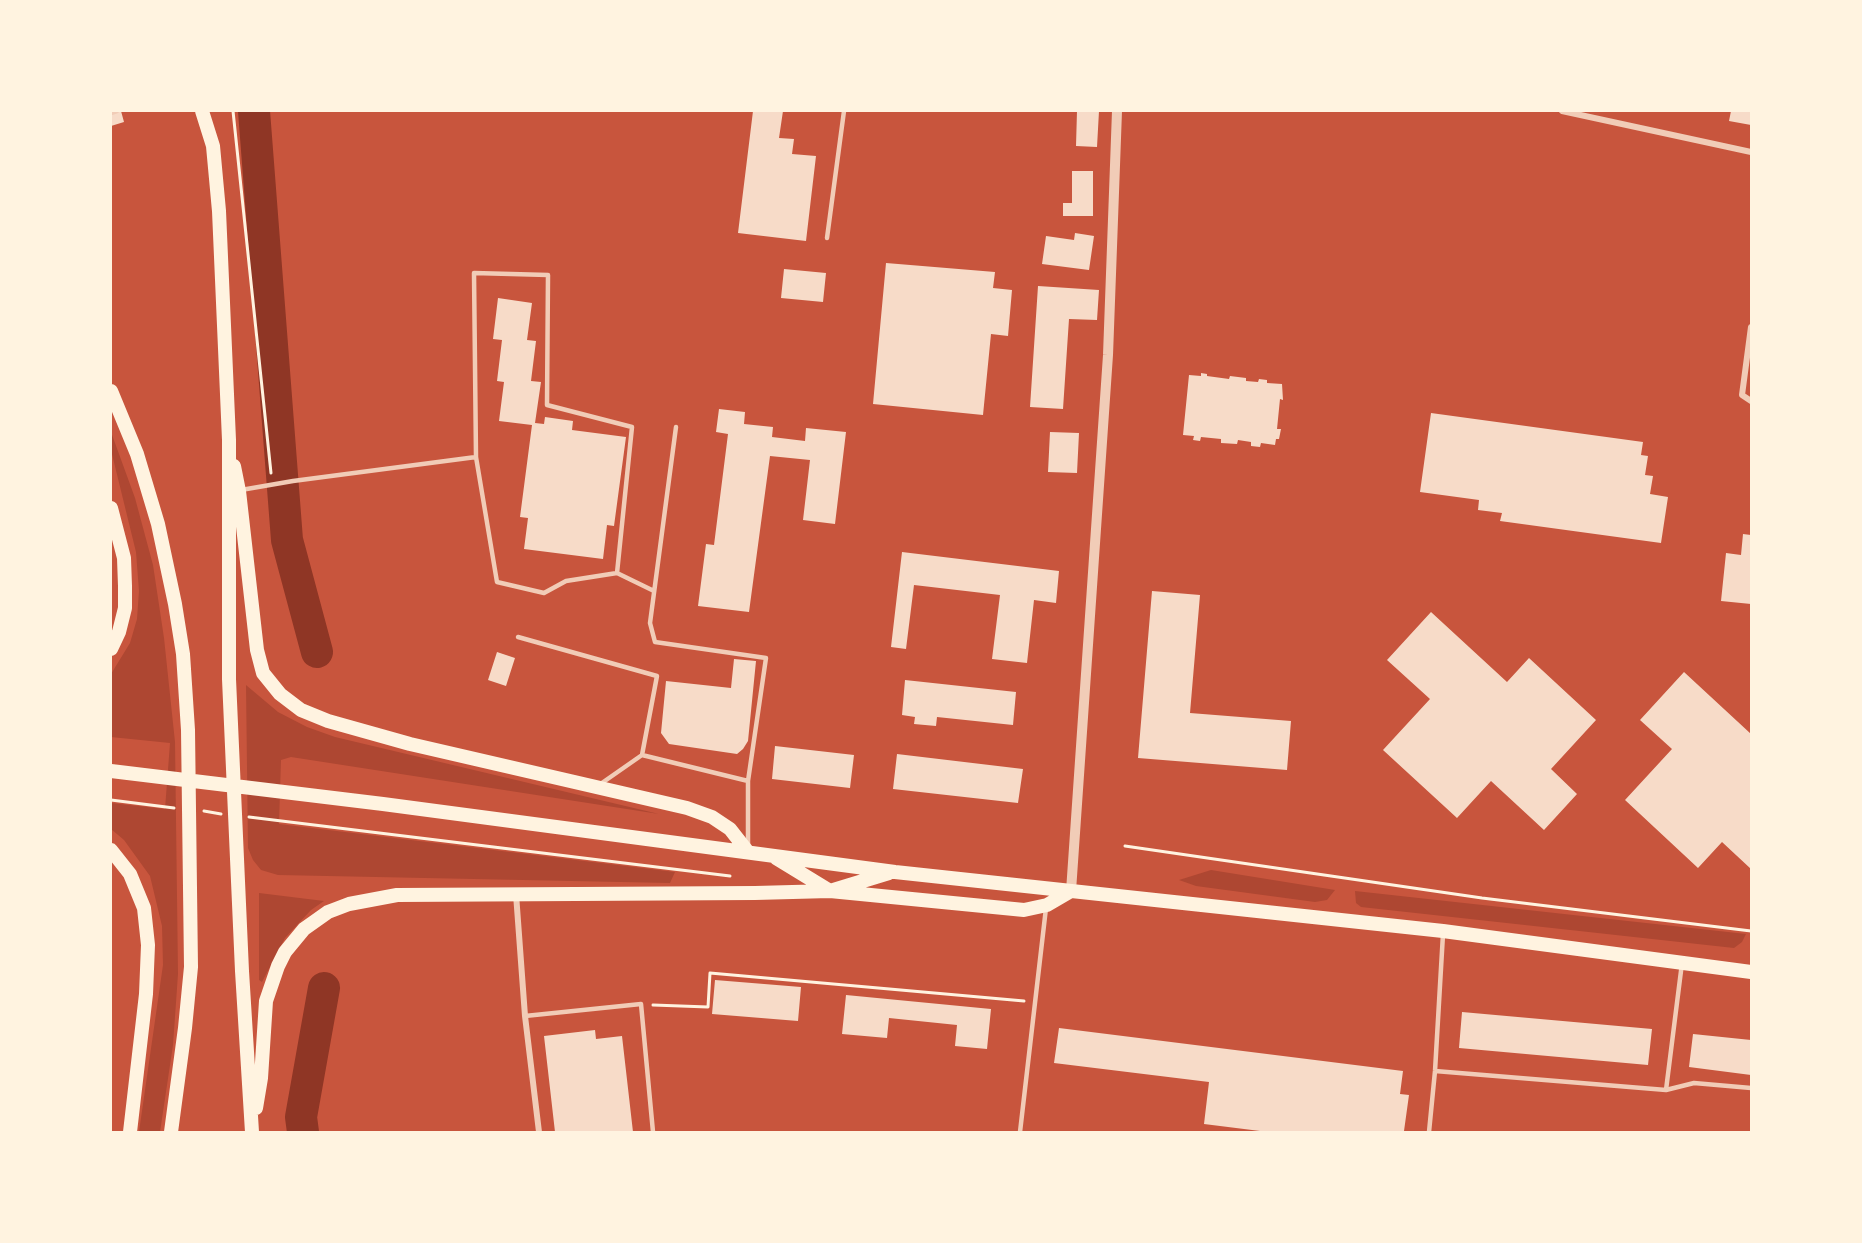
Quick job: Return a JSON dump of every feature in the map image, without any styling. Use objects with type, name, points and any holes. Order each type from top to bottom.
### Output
[{"type":"main road","points":[[202,111],[213,146],[219,211],[229,440],[229,679],[242,971],[252,1131]]},
{"type":"main road","points":[[111,391],[137,454],[158,524],[183,654],[188,730],[191,967],[171,1132]]},
{"type":"main road","points":[[229,440],[239,491],[257,650],[263,673],[279,694],[302,710],[328,721],[410,744],[687,808],[712,817],[730,830],[748,852]]},
{"type":"main road","points":[[111,508],[124,558],[125,586],[125,608],[119,632],[111,649]]},
{"type":"main road","points":[[111,771],[383,804],[895,872],[1443,931],[1751,972]]},
{"type":"main road","points":[[111,850],[130,874],[144,908],[148,945],[146,994],[130,1132]]},
{"type":"main road","points":[[772,856],[830,891],[895,872]]},
{"type":"main road","points":[[1047,905],[1048,888]]},
{"type":"main road","points":[[252,1131],[261,1078],[266,1001],[271,983],[285,952],[304,929],[328,912],[349,904],[397,895],[830,891],[1024,910],[1047,905],[1071,891]]},
{"type":"street","points":[[1071,891],[1108,355],[1117,111]]},
{"type":"street","points":[[1562,111],[1751,152]]},
{"type":"street","points":[[1751,327],[1742,395],[1751,401]]},
{"type":"street","points":[[516,894],[525,1016],[539,1132]]},
{"type":"lane","points":[[111,113],[117,111]]},
{"type":"lane","points":[[827,238],[844,111]]},
{"type":"lane","points":[[617,573],[632,427],[547,405],[548,274],[474,273],[476,457],[497,582],[544,593],[566,581],[617,573],[654,591]]},
{"type":"lane","points":[[676,427],[650,623],[655,642],[766,658],[748,781],[748,852]]},
{"type":"lane","points":[[239,491],[272,484],[476,457]]},
{"type":"lane","points":[[518,638],[657,676],[642,755],[598,786]]},
{"type":"lane","points":[[642,755],[748,781]]},
{"type":"lane","points":[[1020,1132],[1047,905]]},
{"type":"lane","points":[[1429,1132],[1443,931]]},
{"type":"lane","points":[[1666,1090],[1683,962]]},
{"type":"lane","points":[[525,1016],[641,1004],[653,1132]]},
{"type":"lane","points":[[1435,1071],[1666,1090],[1694,1083],[1751,1088]]},
{"type":"path","points":[[233,111],[272,484]]},
{"type":"path","points":[[376,832],[732,876]]},
{"type":"path","points":[[1125,846],[1482,898],[1751,931]]},
{"type":"path","points":[[641,1004],[708,1007],[710,973],[1035,1002]]},
{"type":"shaded area","points":[[111,432],[135,498],[153,565],[164,638],[175,742],[178,974],[173,1045],[160,1132],[139,1132],[163,965],[162,926],[150,876],[124,840],[111,829],[111,803],[165,809],[170,743],[111,737],[111,674],[130,643],[137,619],[139,591],[136,552],[111,450]]},
{"type":"shaded area","points":[[246,685],[278,712],[307,727],[335,737],[659,814],[291,757],[281,760],[279,824],[675,872],[670,883],[278,875],[261,870],[253,860],[248,848]]},
{"type":"shaded area","points":[[1211,870],[1335,890],[1327,900],[1315,902],[1196,886],[1179,880]]},
{"type":"shaded area","points":[[1355,891],[1746,934],[1742,942],[1734,948],[1361,907],[1356,903]]},
{"type":"shaded area","points":[[259,893],[324,901],[311,910],[285,938],[262,982],[259,980]]},
{"type":"building","points":[[111,111],[121,111],[124,122],[111,126]]},
{"type":"building","points":[[753,111],[783,111],[779,138],[794,139],[792,154],[816,156],[806,241],[738,233]]},
{"type":"building","points":[[1077,111],[1099,111],[1097,147],[1076,146]]},
{"type":"building","points":[[1731,111],[1751,111],[1751,125],[1729,121]]},
{"type":"building","points":[[1072,171],[1093,171],[1093,216],[1063,216],[1063,203],[1072,203]]},
{"type":"building","points":[[1075,233],[1094,236],[1089,270],[1042,264],[1046,236],[1074,240]]},
{"type":"building","points":[[886,263],[995,272],[993,288],[1012,290],[1008,336],[991,334],[983,415],[873,404]]},
{"type":"building","points":[[784,269],[826,273],[823,302],[781,298]]},
{"type":"building","points":[[1038,286],[1099,290],[1097,320],[1069,319],[1063,409],[1030,407]]},
{"type":"building","points":[[498,298],[532,303],[527,340],[536,341],[531,381],[541,382],[535,423],[544,424],[545,417],[573,421],[572,430],[626,437],[614,526],[607,525],[603,559],[524,549],[528,518],[520,517],[532,425],[499,421],[504,382],[497,381],[502,340],[493,339]]},
{"type":"building","points":[[1201,373],[1229,379],[1230,376],[1246,378],[1246,381],[1258,382],[1259,379],[1267,380],[1267,383],[1282,384],[1283,400],[1280,399],[1277,429],[1281,429],[1275,445],[1261,443],[1260,447],[1251,446],[1251,442],[1238,440],[1237,444],[1221,443],[1221,439],[1201,437],[1200,441],[1193,440],[1194,436],[1183,435],[1189,375],[1201,376]]},
{"type":"building","points":[[719,409],[745,412],[744,424],[773,427],[772,437],[805,441],[806,428],[846,432],[835,524],[803,520],[810,460],[770,456],[749,612],[698,606],[706,544],[714,545],[728,434],[716,432]]},
{"type":"building","points":[[1431,413],[1643,442],[1641,455],[1648,456],[1645,475],[1653,476],[1650,494],[1668,497],[1661,543],[1500,521],[1502,513],[1478,510],[1479,500],[1420,492]]},
{"type":"building","points":[[1050,432],[1079,433],[1077,473],[1048,472]]},
{"type":"building","points":[[1743,534],[1751,535],[1751,604],[1721,601],[1726,553],[1741,555]]},
{"type":"building","points":[[902,552],[1059,571],[1056,603],[1034,600],[1027,663],[992,659],[1000,595],[914,585],[906,649],[891,647]]},
{"type":"building","points":[[1152,591],[1200,595],[1190,713],[1291,721],[1287,770],[1138,758]]},
{"type":"building","points":[[1431,612],[1507,682],[1529,658],[1596,720],[1551,769],[1577,794],[1544,830],[1491,781],[1457,818],[1383,750],[1430,699],[1387,660]]},
{"type":"building","points":[[497,652],[515,658],[506,686],[488,680]]},
{"type":"building","points":[[734,659],[756,661],[748,741],[743,749],[737,754],[669,744],[661,733],[666,681],[731,688]]},
{"type":"building","points":[[1684,672],[1751,734],[1751,869],[1722,842],[1698,868],[1625,800],[1672,749],[1640,720]]},
{"type":"building","points":[[905,680],[1016,692],[1013,725],[937,717],[936,726],[914,724],[915,717],[902,715]]},
{"type":"building","points":[[775,746],[854,755],[850,788],[772,779]]},
{"type":"building","points":[[897,754],[1023,769],[1018,803],[893,789]]},
{"type":"building","points":[[715,980],[801,987],[798,1021],[712,1014]]},
{"type":"building","points":[[846,995],[991,1009],[987,1049],[955,1046],[957,1025],[889,1018],[887,1038],[842,1034]]},
{"type":"building","points":[[1462,1012],[1652,1029],[1648,1065],[1459,1048]]},
{"type":"building","points":[[1059,1028],[1403,1071],[1400,1094],[1409,1095],[1404,1131],[1268,1132],[1204,1124],[1209,1082],[1054,1063]]},
{"type":"building","points":[[595,1030],[596,1039],[622,1036],[633,1132],[555,1132],[544,1036]]},
{"type":"building","points":[[1693,1034],[1751,1040],[1751,1075],[1689,1067]]},
{"type":"waterway","points":[[254,111],[287,540],[317,652]]},
{"type":"waterway","points":[[303,1132],[301,1117],[324,988]]}]
